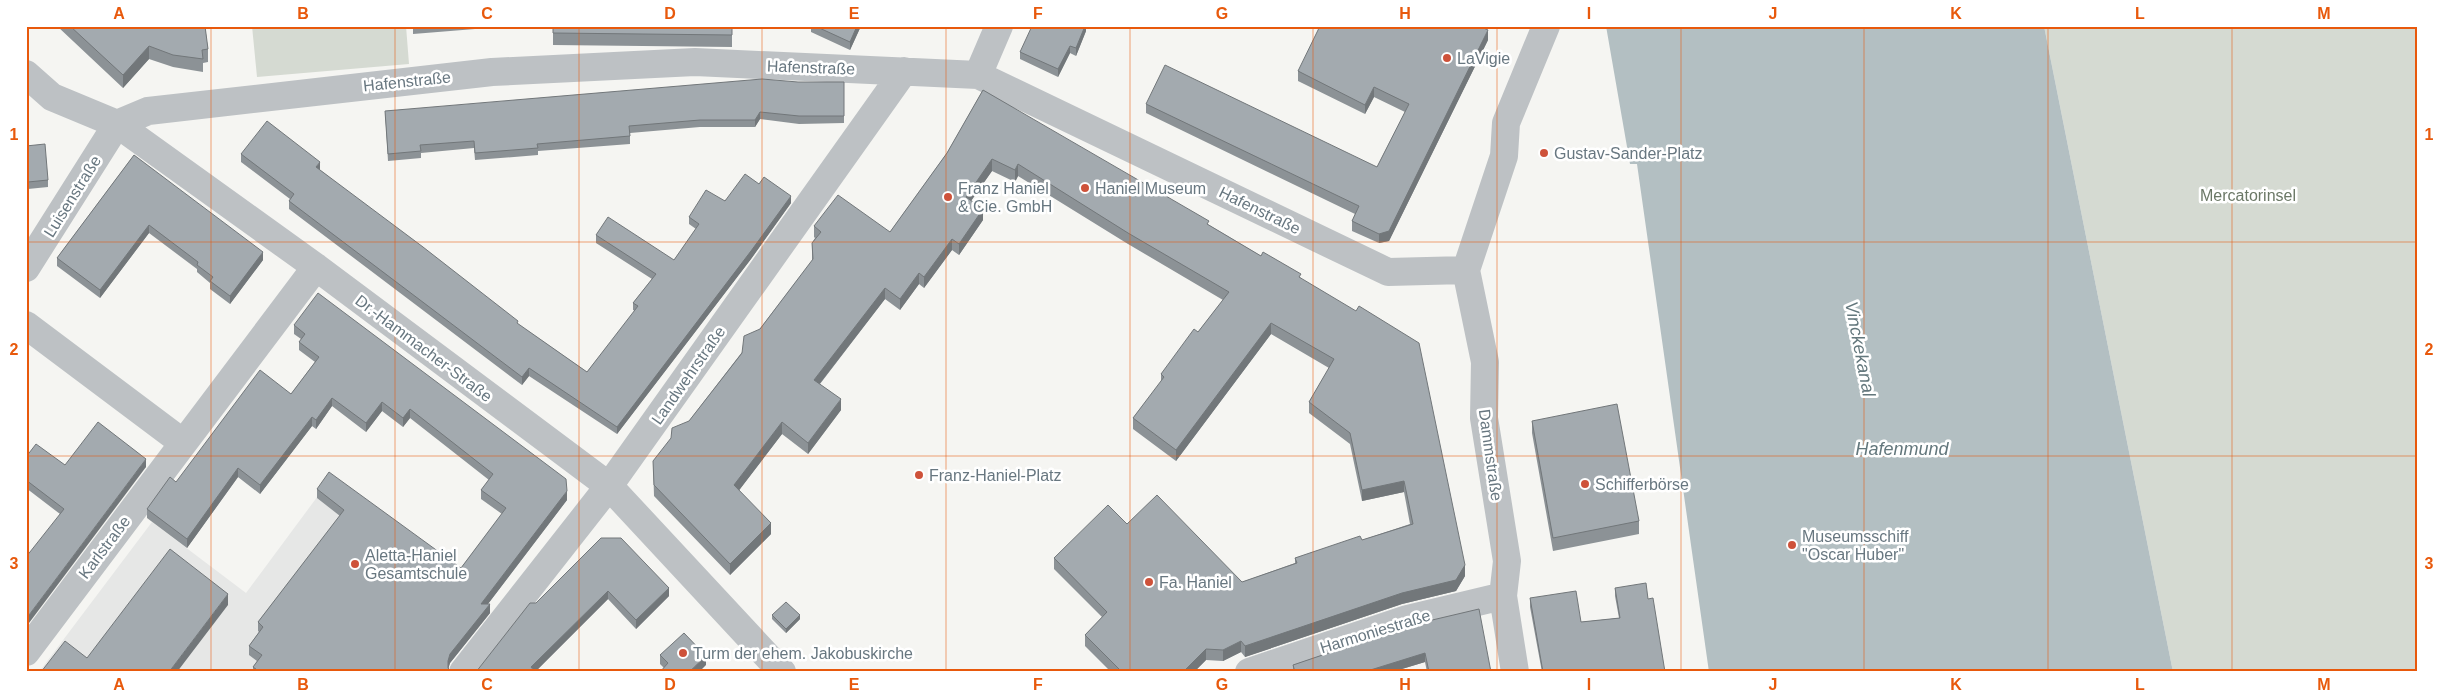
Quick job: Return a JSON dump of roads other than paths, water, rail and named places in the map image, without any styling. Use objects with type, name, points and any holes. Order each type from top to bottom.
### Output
[{"type":"street","points":[[978,75],[1000,26]]},
{"type":"street","name":"Dammstraße","points":[[1515,672],[1503,596],[1507,561],[1484,418],[1485,362],[1466,270],[1504,156],[1506,123],[1546,26]]},
{"type":"street","name":"Hafenstraße","points":[[117,124],[148,111],[492,72],[695,62],[904,70],[978,75],[1388,272],[1466,270]]},
{"type":"street","name":"Landwehrstraße","points":[[463,672],[609,486],[904,70]]},
{"type":"street","name":"Dr.-Hammacher-Straße","points":[[26,74],[52,97],[117,124],[316,267],[609,486],[768,667]]},
{"type":"street","name":"Luisenstraße","points":[[26,268],[117,124]]},
{"type":"street","name":"Karlstraße","points":[[26,652],[182,442],[316,267]]},
{"type":"street","points":[[26,324],[182,442]]},
{"type":"street","name":"Harmoniestraße","points":[[1249,672],[1407,618],[1503,596]]},
{"type":"water","name":"Hafenmund","points":[[1606,26],[2044,26],[2173,672],[1709,672],[1637,164],[1630,164]]},
{"type":"place","name":"LaVigie","points":[[1447,58]]},
{"type":"place","name":"Gustav-Sander-Platz","points":[[1544,153]]},
{"type":"place","name":"Haniel Museum","points":[[1085,188]]},
{"type":"place","name":"Franz Haniel & Cie. GmbH","points":[[948,197]]},
{"type":"place","name":"Franz-Haniel-Platz","points":[[919,475]]},
{"type":"place","name":"Schifferbörse","points":[[1585,484]]},
{"type":"place","name":"Museumsschiff \"Oscar Huber\"","points":[[1792,545]]},
{"type":"place","name":"Aletta-Haniel Gesamtschule","points":[[355,564]]},
{"type":"place","name":"Fa. Haniel","points":[[1149,582]]},
{"type":"place","name":"Turm der ehem. Jakobuskirche","points":[[683,653]]},
{"type":"park label","name":"Mercatorinsel","points":[[2248,195]]},
{"type":"water label","name":"Vinckekanal","points":[[1860,349]]}]
